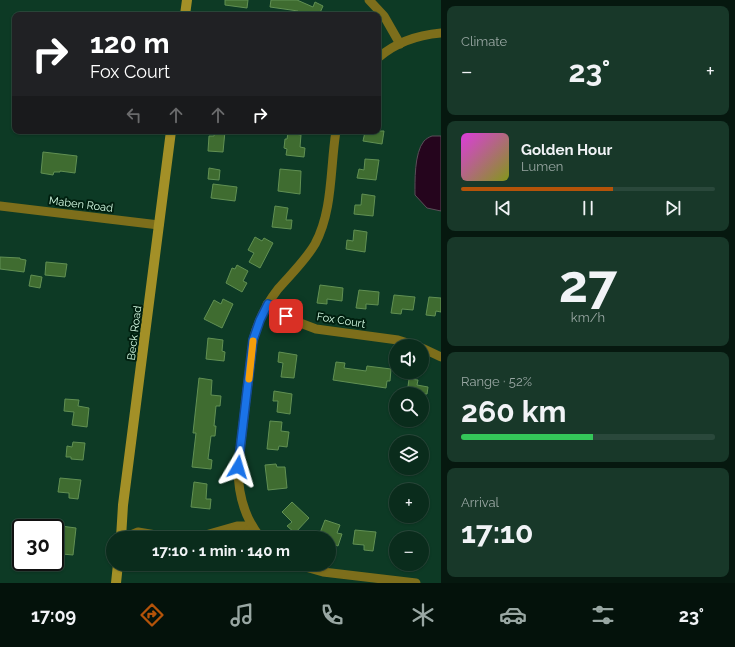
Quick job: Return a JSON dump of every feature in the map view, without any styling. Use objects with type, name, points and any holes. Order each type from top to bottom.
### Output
[{"type":"main road","points":[[185,12],[187,0]]},
{"type":"main road","name":"Beck Road","points":[[121,531],[123,505],[171,134]]},
{"type":"main road","points":[[116,583],[117,571]]},
{"type":"street","points":[[369,0],[380,12]]},
{"type":"street","points":[[381,13],[400,44]]},
{"type":"street","points":[[381,56],[400,44],[417,37],[441,33]]},
{"type":"street","points":[[256,531],[243,506],[239,493],[238,467],[253,340],[260,320],[268,304],[308,255],[321,231],[327,201],[336,134]]},
{"type":"street","name":"Maben Road","points":[[0,206],[159,225]]},
{"type":"street","name":"Fox Court","points":[[268,304],[295,321],[316,329],[391,339]]},
{"type":"street","points":[[429,352],[441,358]]},
{"type":"street","points":[[220,531],[237,526],[252,526]]},
{"type":"street","points":[[248,531],[252,526]]},
{"type":"street","points":[[320,571],[416,583]]},
{"type":"shaded area","points":[[432,136],[441,136],[441,211],[427,208],[415,195],[418,153],[424,141]]},
{"type":"building","points":[[225,0],[248,0],[247,8],[225,5]]},
{"type":"building","points":[[271,0],[297,0],[313,7],[315,2],[323,6],[320,12],[298,12],[270,7]]},
{"type":"building","points":[[381,131],[384,131],[382,144],[363,141],[365,134],[381,134]]},
{"type":"building","points":[[214,134],[225,134],[223,152],[208,151],[209,136],[214,136]]},
{"type":"building","points":[[288,134],[301,135],[300,147],[305,148],[304,157],[286,155],[287,149],[284,148],[285,139],[287,139]]},
{"type":"building","points":[[43,152],[77,156],[75,173],[60,171],[54,172],[53,175],[41,173]]},
{"type":"building","points":[[365,159],[379,160],[376,180],[357,178],[359,169],[364,170]]},
{"type":"building","points":[[209,168],[220,170],[219,180],[208,179]]},
{"type":"building","points":[[280,169],[301,171],[300,194],[278,191]]},
{"type":"building","points":[[213,184],[237,187],[235,201],[211,198]]},
{"type":"building","points":[[362,194],[375,196],[373,216],[354,214],[355,205],[361,205]]},
{"type":"building","points":[[275,206],[288,208],[286,220],[292,220],[291,229],[272,227]]},
{"type":"building","points":[[354,230],[367,232],[365,252],[346,249],[347,240],[353,241]]},
{"type":"building","points":[[255,237],[262,241],[264,238],[273,243],[260,268],[249,262],[254,253],[248,250]]},
{"type":"building","points":[[0,257],[20,258],[26,260],[24,272],[0,269]]},
{"type":"building","points":[[46,262],[67,264],[65,277],[45,275]]},
{"type":"building","points":[[237,265],[248,271],[243,281],[247,283],[242,292],[226,283],[232,268],[235,269]]},
{"type":"building","points":[[31,275],[42,277],[40,288],[29,286]]},
{"type":"building","points":[[320,285],[343,288],[342,301],[327,299],[327,304],[317,303]]},
{"type":"building","points":[[359,290],[379,292],[378,305],[366,304],[366,309],[356,308]]},
{"type":"building","points":[[394,295],[415,297],[413,310],[402,309],[401,314],[391,313]]},
{"type":"building","points":[[429,297],[441,298],[441,312],[436,311],[435,316],[426,315]]},
{"type":"building","points":[[223,299],[233,304],[222,328],[204,319],[214,300],[221,304]]},
{"type":"building","points":[[208,338],[223,340],[222,351],[225,352],[224,361],[206,359]]},
{"type":"building","points":[[279,352],[297,355],[294,378],[281,377],[283,363],[278,362]]},
{"type":"building","points":[[336,362],[345,363],[344,368],[366,371],[367,366],[389,369],[390,379],[390,381],[387,381],[386,388],[333,380]]},
{"type":"building","points":[[199,378],[212,380],[211,395],[221,396],[220,406],[216,406],[214,426],[216,426],[215,436],[211,436],[208,459],[212,460],[211,469],[192,467],[196,433],[193,433]]},
{"type":"building","points":[[409,379],[418,380],[417,385],[428,387],[408,387]]},
{"type":"building","points":[[274,391],[292,394],[290,414],[277,412],[278,401],[273,401]]},
{"type":"building","points":[[65,399],[79,400],[78,406],[89,408],[87,427],[72,425],[74,412],[64,411]]},
{"type":"building","points":[[270,421],[282,422],[281,431],[289,432],[287,447],[279,446],[278,450],[267,449]]},
{"type":"building","points":[[73,442],[85,443],[83,460],[66,457],[67,446],[72,447]]},
{"type":"building","points":[[276,464],[277,467],[285,467],[287,488],[268,490],[265,465]]},
{"type":"building","points":[[60,478],[81,480],[78,499],[69,498],[69,493],[58,492]]},
{"type":"building","points":[[194,482],[207,484],[206,499],[211,499],[210,509],[191,507]]},
{"type":"building","points":[[292,502],[309,518],[297,531],[293,531],[287,526],[292,522],[282,512]]},
{"type":"building","points":[[325,520],[340,525],[337,533],[342,534],[338,546],[336,545],[336,531],[321,531]]},
{"type":"building","points":[[64,526],[76,528],[73,555],[64,554]]},
{"type":"building","points":[[355,530],[376,532],[373,551],[364,550],[364,545],[353,544]]},
{"type":"slow traffic","points":[[249,379],[253,341]]},
{"type":"route","points":[[238,467],[253,340],[256,330],[268,304],[286,316]]}]
